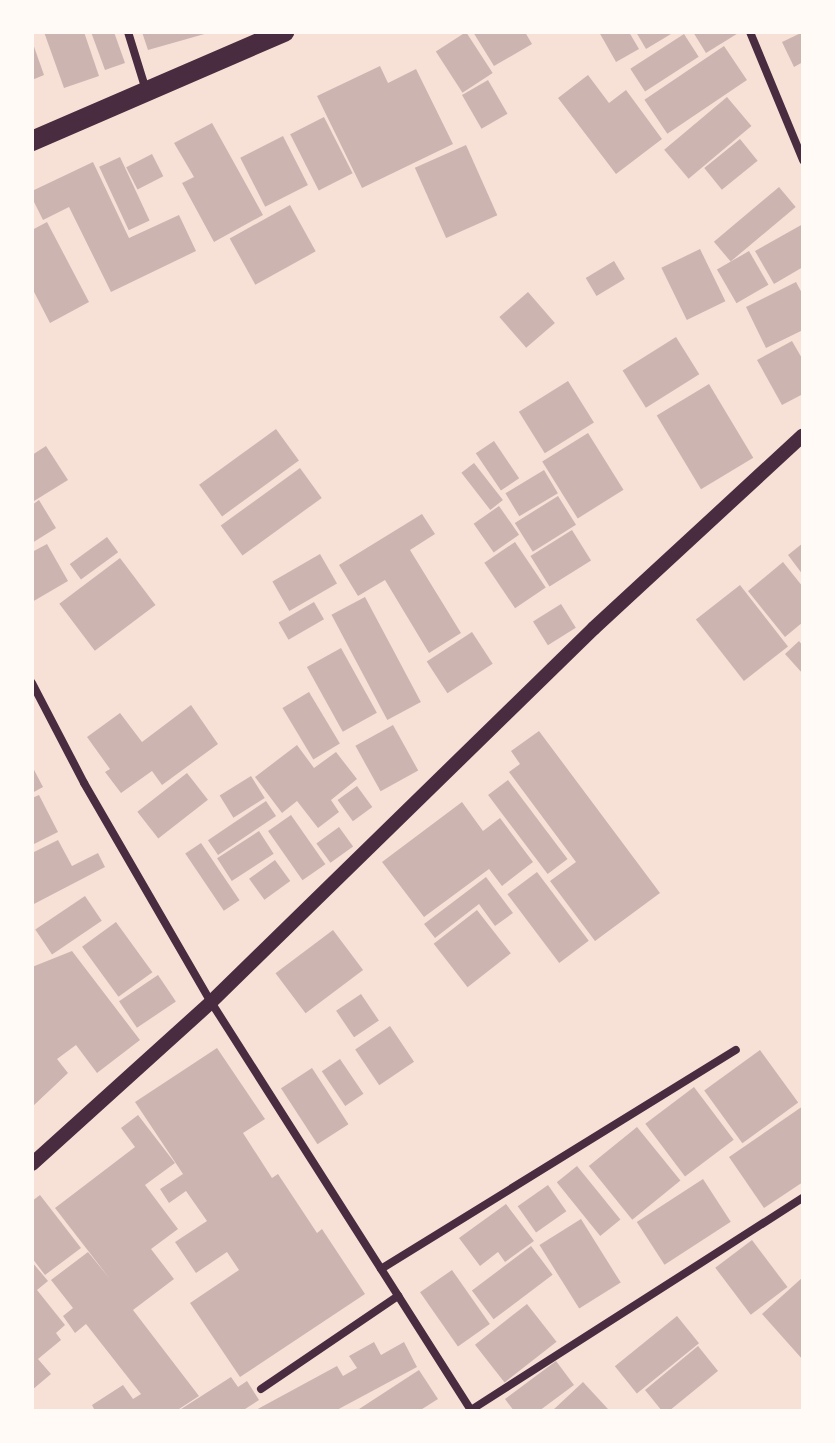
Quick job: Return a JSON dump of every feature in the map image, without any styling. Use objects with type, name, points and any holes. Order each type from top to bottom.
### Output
[{"type":"main road","points":[[32,141],[284,32]]},
{"type":"street","points":[[128,32],[146,90]]},
{"type":"street","points":[[750,32],[803,160]]},
{"type":"street","points":[[32,1164],[211,1002],[594,628],[803,435]]},
{"type":"street","points":[[32,683],[84,783],[211,1002],[471,1410],[803,1198]]},
{"type":"street","points":[[381,1269],[736,1050]]},
{"type":"street","points":[[261,1389],[398,1296]]},
{"type":"building","points":[[44,32],[84,32],[99,76],[64,88]]},
{"type":"building","points":[[91,32],[114,32],[125,63],[105,70]]},
{"type":"building","points":[[142,32],[208,32],[208,33],[148,50]]},
{"type":"building","points":[[466,32],[493,73],[462,93],[436,52]]},
{"type":"building","points":[[473,32],[525,32],[532,44],[494,66]]},
{"type":"building","points":[[599,32],[629,32],[639,49],[616,62]]},
{"type":"building","points":[[636,32],[669,32],[671,34],[646,49]]},
{"type":"building","points":[[693,32],[740,32],[706,53]]},
{"type":"building","points":[[803,32],[803,62],[794,67],[782,42]]},
{"type":"building","points":[[684,34],[699,57],[645,92],[630,69]]},
{"type":"building","points":[[32,41],[44,75],[32,80]]},
{"type":"building","points":[[724,46],[747,80],[667,134],[644,100]]},
{"type":"building","points":[[380,66],[388,83],[416,69],[453,144],[362,188],[317,96]]},
{"type":"building","points":[[588,75],[609,103],[626,90],[662,139],[616,174],[558,98]]},
{"type":"building","points":[[488,80],[508,114],[482,129],[462,95]]},
{"type":"building","points":[[727,97],[751,126],[689,179],[664,150]]},
{"type":"building","points":[[324,117],[353,173],[319,190],[290,134]]},
{"type":"building","points":[[212,123],[263,215],[214,242],[182,183],[194,177],[174,143]]},
{"type":"building","points":[[283,136],[308,185],[265,207],[240,158]]},
{"type":"building","points":[[740,139],[758,161],[722,190],[704,168]]},
{"type":"building","points":[[466,145],[497,215],[446,238],[415,168]]},
{"type":"building","points":[[152,154],[163,176],[138,189],[126,167]]},
{"type":"building","points":[[120,157],[150,220],[129,230],[99,167]]},
{"type":"building","points":[[93,162],[129,238],[179,215],[196,251],[111,292],[69,207],[43,220],[32,198],[32,191]]},
{"type":"building","points":[[779,187],[796,207],[731,262],[714,242]]},
{"type":"building","points":[[290,205],[316,251],[255,285],[230,238]]},
{"type":"building","points":[[47,222],[89,302],[50,323],[32,288],[32,230]]},
{"type":"building","points":[[803,224],[803,267],[774,284],[755,251]]},
{"type":"building","points":[[700,249],[725,301],[687,320],[661,268]]},
{"type":"building","points":[[749,251],[768,285],[736,303],[717,270]]},
{"type":"building","points":[[614,261],[625,279],[597,296],[586,278]]},
{"type":"building","points":[[796,282],[803,295],[803,330],[766,348],[746,307]]},
{"type":"building","points":[[528,292],[555,323],[526,348],[499,317]]},
{"type":"building","points":[[676,337],[699,374],[646,408],[623,370]]},
{"type":"building","points":[[792,341],[803,360],[803,394],[782,405],[757,360]]},
{"type":"building","points":[[568,381],[594,423],[545,453],[519,412]]},
{"type":"building","points":[[709,384],[753,458],[701,489],[657,415]]},
{"type":"building","points":[[276,429],[299,461],[222,516],[199,485]]},
{"type":"building","points":[[588,433],[624,490],[578,518],[542,462]]},
{"type":"building","points":[[494,441],[519,478],[501,491],[476,453]]},
{"type":"building","points":[[46,446],[68,480],[34,501],[32,455]]},
{"type":"building","points":[[474,463],[503,500],[490,510],[461,473]]},
{"type":"building","points":[[300,468],[322,498],[242,556],[221,526]]},
{"type":"building","points":[[544,470],[558,493],[519,516],[505,493]]},
{"type":"building","points":[[558,496],[576,525],[533,552],[515,523]]},
{"type":"building","points":[[39,500],[56,528],[32,543],[32,505]]},
{"type":"building","points":[[499,506],[519,535],[494,552],[474,524]]},
{"type":"building","points":[[422,514],[435,534],[410,550],[461,633],[429,653],[385,580],[358,596],[339,565]]},
{"type":"building","points":[[572,530],[591,561],[550,586],[530,556]]},
{"type":"building","points":[[107,537],[118,552],[81,579],[70,564]]},
{"type":"building","points":[[515,542],[546,588],[515,608],[484,563]]},
{"type":"building","points":[[803,543],[803,575],[788,555]]},
{"type":"building","points":[[47,544],[68,581],[32,602],[32,552]]},
{"type":"building","points":[[320,554],[337,583],[289,611],[272,582]]},
{"type":"building","points":[[120,558],[156,605],[95,651],[59,604]]},
{"type":"building","points":[[783,562],[803,587],[803,622],[785,637],[748,591]]},
{"type":"building","points":[[740,585],[788,646],[744,681],[696,619]]},
{"type":"building","points":[[365,597],[421,702],[387,720],[331,615]]},
{"type":"building","points":[[314,602],[324,619],[288,640],[278,622]]},
{"type":"building","points":[[561,604],[576,628],[548,645],[533,621]]},
{"type":"building","points":[[472,632],[493,664],[447,693],[427,661]]},
{"type":"building","points":[[799,641],[803,646],[803,674],[785,654]]},
{"type":"building","points":[[341,648],[377,713],[343,732],[307,667]]},
{"type":"building","points":[[309,692],[340,743],[313,759],[282,708]]},
{"type":"building","points":[[191,705],[218,744],[162,785],[152,771],[121,793],[105,772],[110,769],[87,737],[120,713],[142,742]]},
{"type":"building","points":[[393,725],[418,770],[381,791],[355,746]]},
{"type":"building","points":[[539,731],[660,893],[595,941],[550,881],[576,862],[509,772],[520,764],[511,751]]},
{"type":"building","points":[[297,745],[314,768],[336,752],[357,779],[331,800],[339,812],[318,828],[297,801],[282,813],[255,777]]},
{"type":"building","points":[[32,766],[43,787],[32,793]]},
{"type":"building","points":[[187,773],[208,800],[158,839],[137,812]]},
{"type":"building","points":[[251,776],[265,798],[233,818],[220,796]]},
{"type":"building","points":[[508,780],[568,859],[548,874],[488,795]]},
{"type":"building","points":[[357,786],[372,807],[353,821],[338,800]]},
{"type":"building","points":[[39,795],[58,832],[32,845],[32,798]]},
{"type":"building","points":[[266,801],[276,816],[218,855],[208,840]]},
{"type":"building","points":[[462,802],[483,831],[500,818],[533,862],[502,886],[489,869],[424,917],[382,862]]},
{"type":"building","points":[[291,815],[325,864],[302,880],[268,831]]},
{"type":"building","points":[[339,827],[353,846],[330,863],[316,843]]},
{"type":"building","points":[[259,831],[274,854],[232,881],[217,858]]},
{"type":"building","points":[[58,840],[72,866],[98,853],[105,867],[32,905],[32,853]]},
{"type":"building","points":[[201,843],[240,900],[224,911],[185,854]]},
{"type":"building","points":[[275,860],[290,881],[264,900],[249,879]]},
{"type":"building","points":[[537,872],[589,941],[559,963],[507,894]]},
{"type":"building","points":[[486,877],[513,913],[495,926],[479,904],[435,938],[424,924]]},
{"type":"building","points":[[85,896],[102,921],[52,954],[35,930]]},
{"type":"building","points":[[477,910],[511,953],[468,987],[434,944]]},
{"type":"building","points":[[116,922],[152,972],[118,997],[82,947]]},
{"type":"building","points":[[333,930],[363,970],[306,1013],[275,973]]},
{"type":"building","points":[[72,951],[140,1040],[97,1073],[76,1045],[57,1059],[68,1073],[32,1107],[32,967]]},
{"type":"building","points":[[158,975],[176,1002],[137,1028],[119,1001]]},
{"type":"building","points":[[361,994],[379,1021],[354,1037],[336,1011]]},
{"type":"building","points":[[390,1026],[414,1062],[379,1085],[355,1049]]},
{"type":"building","points":[[217,1048],[265,1119],[243,1133],[272,1178],[278,1174],[317,1233],[322,1229],[365,1294],[240,1377],[190,1303],[239,1270],[227,1252],[196,1273],[175,1242],[207,1221],[186,1191],[169,1203],[160,1189],[183,1174],[135,1102]]},
{"type":"building","points":[[760,1050],[798,1103],[742,1143],[704,1091]]},
{"type":"building","points":[[340,1059],[363,1094],[345,1106],[322,1071]]},
{"type":"building","points":[[312,1068],[348,1124],[317,1144],[281,1088]]},
{"type":"building","points":[[694,1087],[734,1140],[685,1176],[645,1124]]},
{"type":"building","points":[[803,1106],[803,1182],[764,1208],[729,1157]]},
{"type":"building","points":[[138,1115],[175,1163],[145,1185],[178,1229],[151,1249],[174,1279],[133,1310],[199,1396],[176,1411],[91,1411],[94,1409],[92,1405],[123,1385],[133,1399],[141,1394],[86,1324],[75,1333],[63,1316],[73,1308],[51,1280],[88,1252],[110,1279],[55,1208],[135,1147],[121,1128]]},
{"type":"building","points":[[637,1127],[680,1181],[632,1220],[589,1166]]},
{"type":"building","points":[[577,1166],[620,1220],[600,1236],[557,1182]]},
{"type":"building","points":[[703,1179],[731,1222],[665,1265],[637,1222]]},
{"type":"building","points":[[548,1185],[566,1211],[536,1232],[518,1206]]},
{"type":"building","points":[[40,1195],[81,1248],[45,1275],[32,1258],[32,1201]]},
{"type":"building","points":[[506,1204],[534,1241],[505,1262],[498,1252],[480,1266],[459,1238]]},
{"type":"building","points":[[581,1219],[621,1283],[579,1309],[539,1245]]},
{"type":"building","points":[[752,1240],[788,1287],[751,1315],[715,1268]]},
{"type":"building","points":[[531,1246],[553,1275],[494,1319],[472,1291]]},
{"type":"building","points":[[32,1262],[48,1281],[37,1290],[65,1325],[56,1333],[61,1340],[38,1359],[51,1374],[32,1390]]},
{"type":"building","points":[[452,1270],[490,1324],[458,1346],[420,1292]]},
{"type":"building","points":[[803,1277],[803,1360],[762,1314]]},
{"type":"building","points":[[527,1304],[557,1342],[505,1382],[475,1345]]},
{"type":"building","points":[[677,1316],[699,1343],[637,1394],[615,1366]]},
{"type":"building","points":[[374,1342],[381,1355],[404,1342],[417,1367],[335,1411],[254,1411],[337,1366],[343,1376],[357,1368],[349,1356]]},
{"type":"building","points":[[698,1346],[718,1371],[669,1411],[662,1411],[645,1390]]},
{"type":"building","points":[[556,1361],[574,1385],[539,1411],[514,1411],[505,1399]]},
{"type":"building","points":[[419,1370],[438,1399],[419,1411],[356,1411]]},
{"type":"building","points":[[231,1377],[238,1387],[247,1381],[259,1400],[242,1411],[178,1411]]},
{"type":"building","points":[[583,1382],[608,1409],[552,1411]]}]
